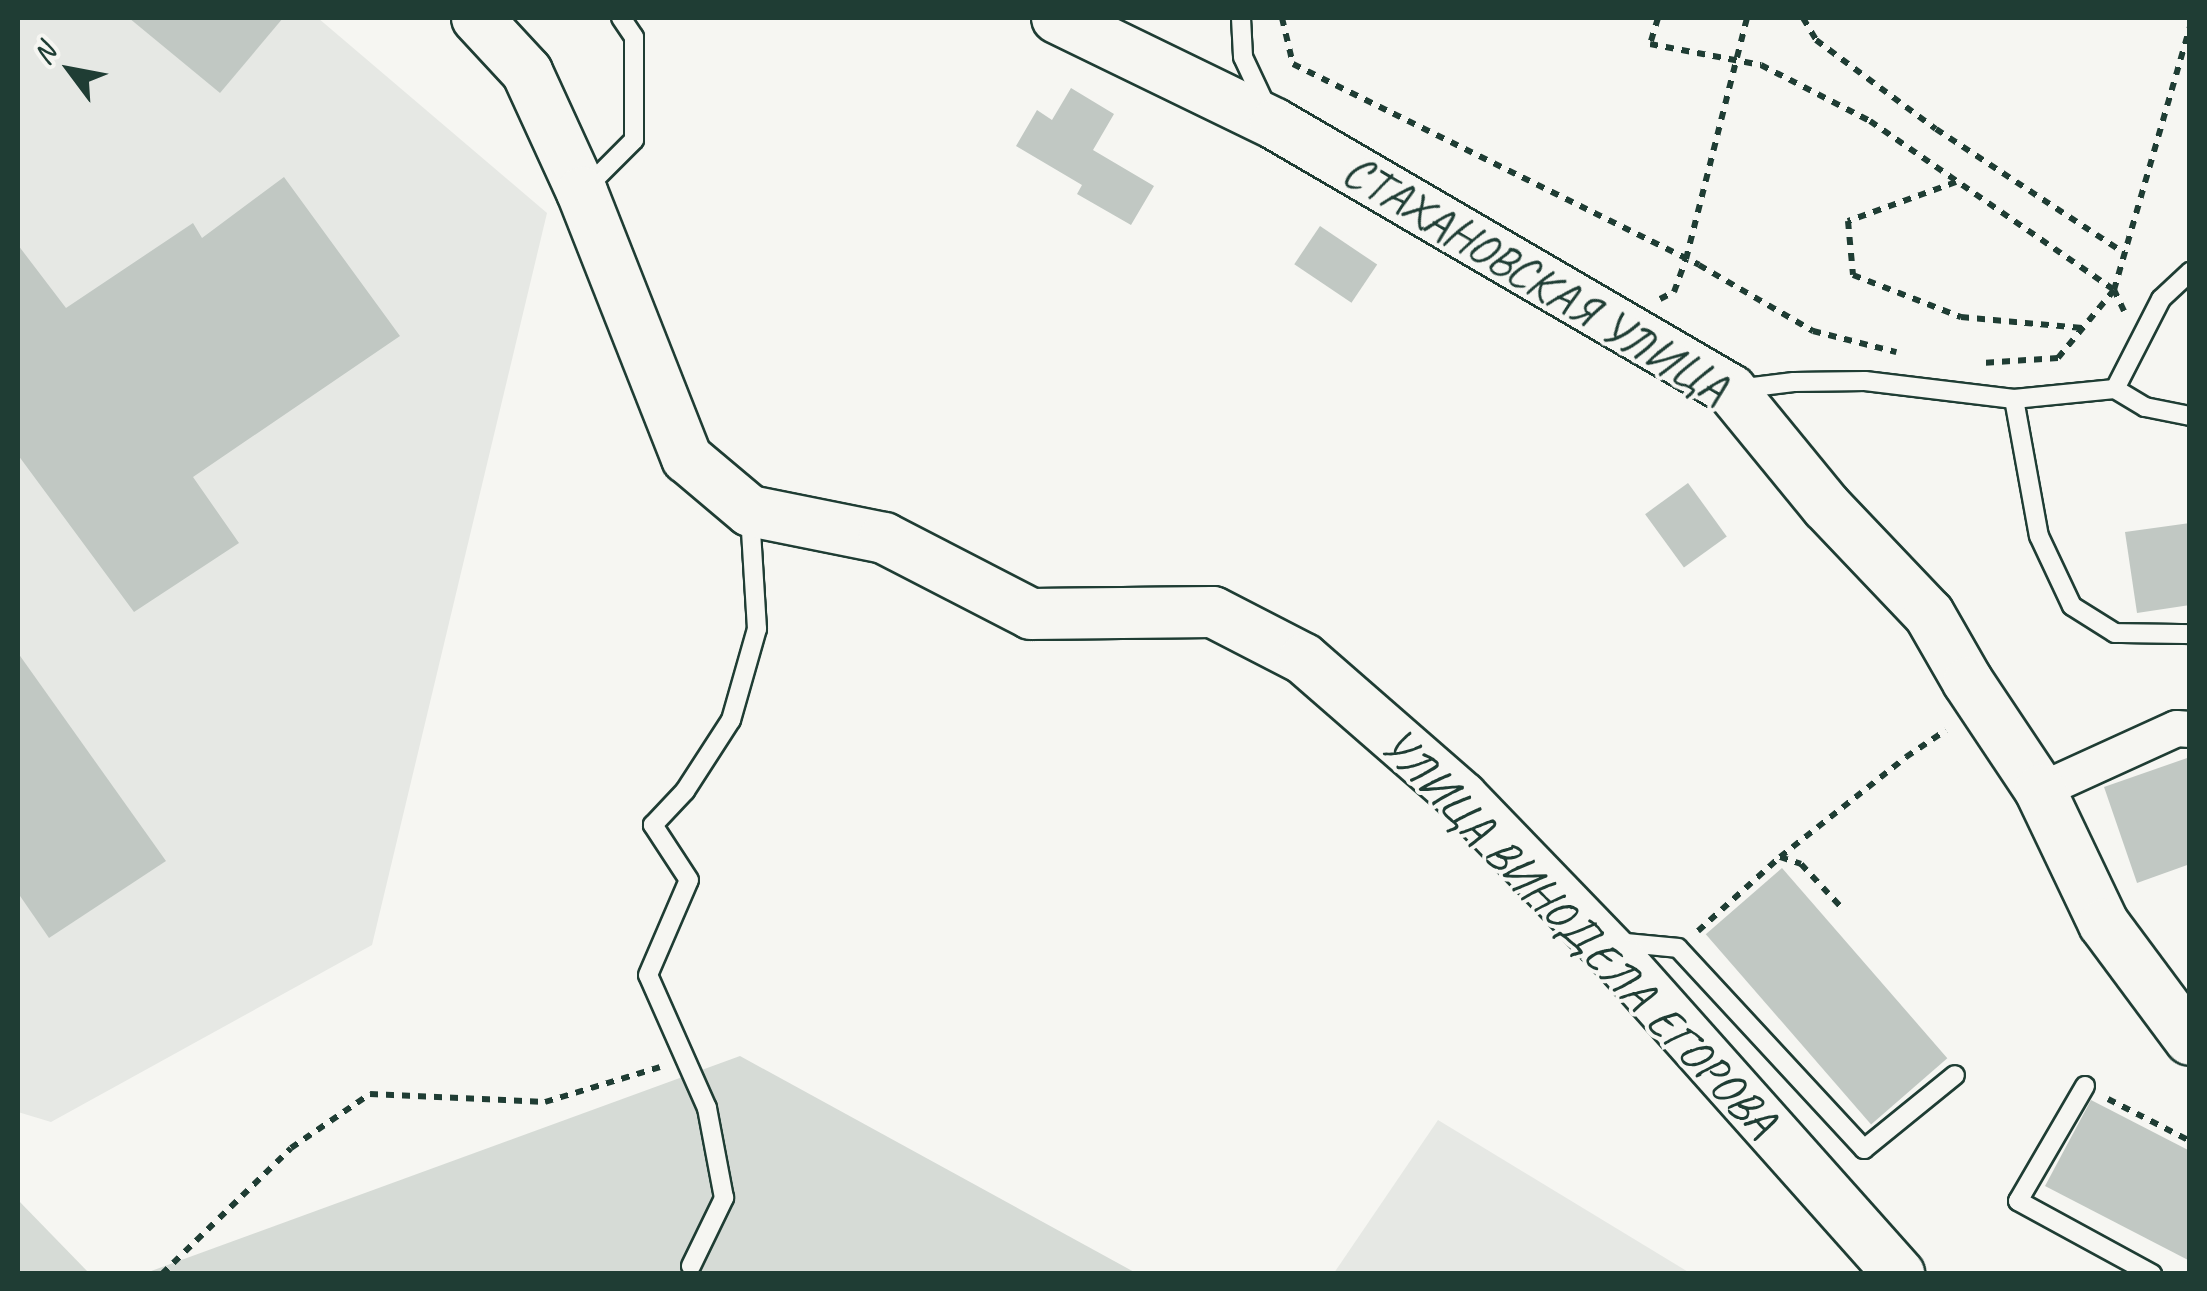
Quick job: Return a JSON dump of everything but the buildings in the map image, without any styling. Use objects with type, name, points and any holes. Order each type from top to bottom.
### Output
[{"type":"main road","name":"УЛИЦА ВИНОДЕЛА ЕГОРОВА","points":[[477,18],[527,72],[582,192],[687,458],[750,511],[884,538],[1031,614],[1213,612],[1304,659],[1462,797],[1600,941],[1899,1274]]},
{"type":"main road","name":"СТАХАНОВСКАЯ УЛИЦА","points":[[1058,18],[1275,124],[1731,390],[1826,506],[1930,614],[2040,790],[2104,924],[2190,1040]]},
{"type":"street","points":[[2040,790],[2176,728],[2190,730]]},
{"type":"lane","points":[[582,192],[634,140],[634,36],[621,18]]},
{"type":"lane","points":[[1241,18],[1243,57],[1275,124]]},
{"type":"lane","points":[[2115,389],[2161,300],[2190,272]]},
{"type":"lane","points":[[1731,390],[1794,382],[1865,381],[2014,400],[2115,389],[2145,406],[2190,416]]},
{"type":"lane","points":[[2014,400],[2039,536],[2072,606],[2115,633],[2190,634]]},
{"type":"lane","points":[[690,1266],[724,1198],[707,1108],[648,976],[689,880],[653,825],[685,791],[731,720],[756,630],[750,511]]},
{"type":"lane","points":[[1600,941],[1678,948],[1864,1149],[1954,1075]]},
{"type":"lane","points":[[2084,1086],[2018,1202],[2152,1274]]},
{"type":"path","points":[[1282,18],[1293,64],[1686,259],[1813,331],[1898,352]]},
{"type":"path","points":[[1658,18],[1650,44],[1761,65],[1870,121],[2114,290],[2138,338]]},
{"type":"path","points":[[1614,322],[1674,292],[1686,259],[1747,18]]},
{"type":"path","points":[[1803,18],[1816,40],[1921,118],[2124,253]]},
{"type":"path","points":[[1968,364],[2058,358],[2114,290],[2190,26]]},
{"type":"path","points":[[1957,181],[1848,222],[1854,275],[1961,317],[2083,328]]},
{"type":"path","points":[[1678,948],[1780,857],[1906,757],[1952,726],[2000,729]]},
{"type":"path","points":[[1780,857],[1801,864],[1840,906]]},
{"type":"path","points":[[162,1274],[291,1148],[370,1094],[545,1102],[686,1059]]},
{"type":"path","points":[[2084,1086],[2190,1142]]},
{"type":"shaded area","points":[[18,18],[318,18],[547,213],[372,945],[51,1122],[18,1112]]},
{"type":"shaded area","points":[[740,1056],[1136,1273],[143,1274]]},
{"type":"shaded area","points":[[1438,1120],[1690,1273],[1334,1273]]},
{"type":"shaded area","points":[[18,1200],[89,1273],[18,1273]]}]
